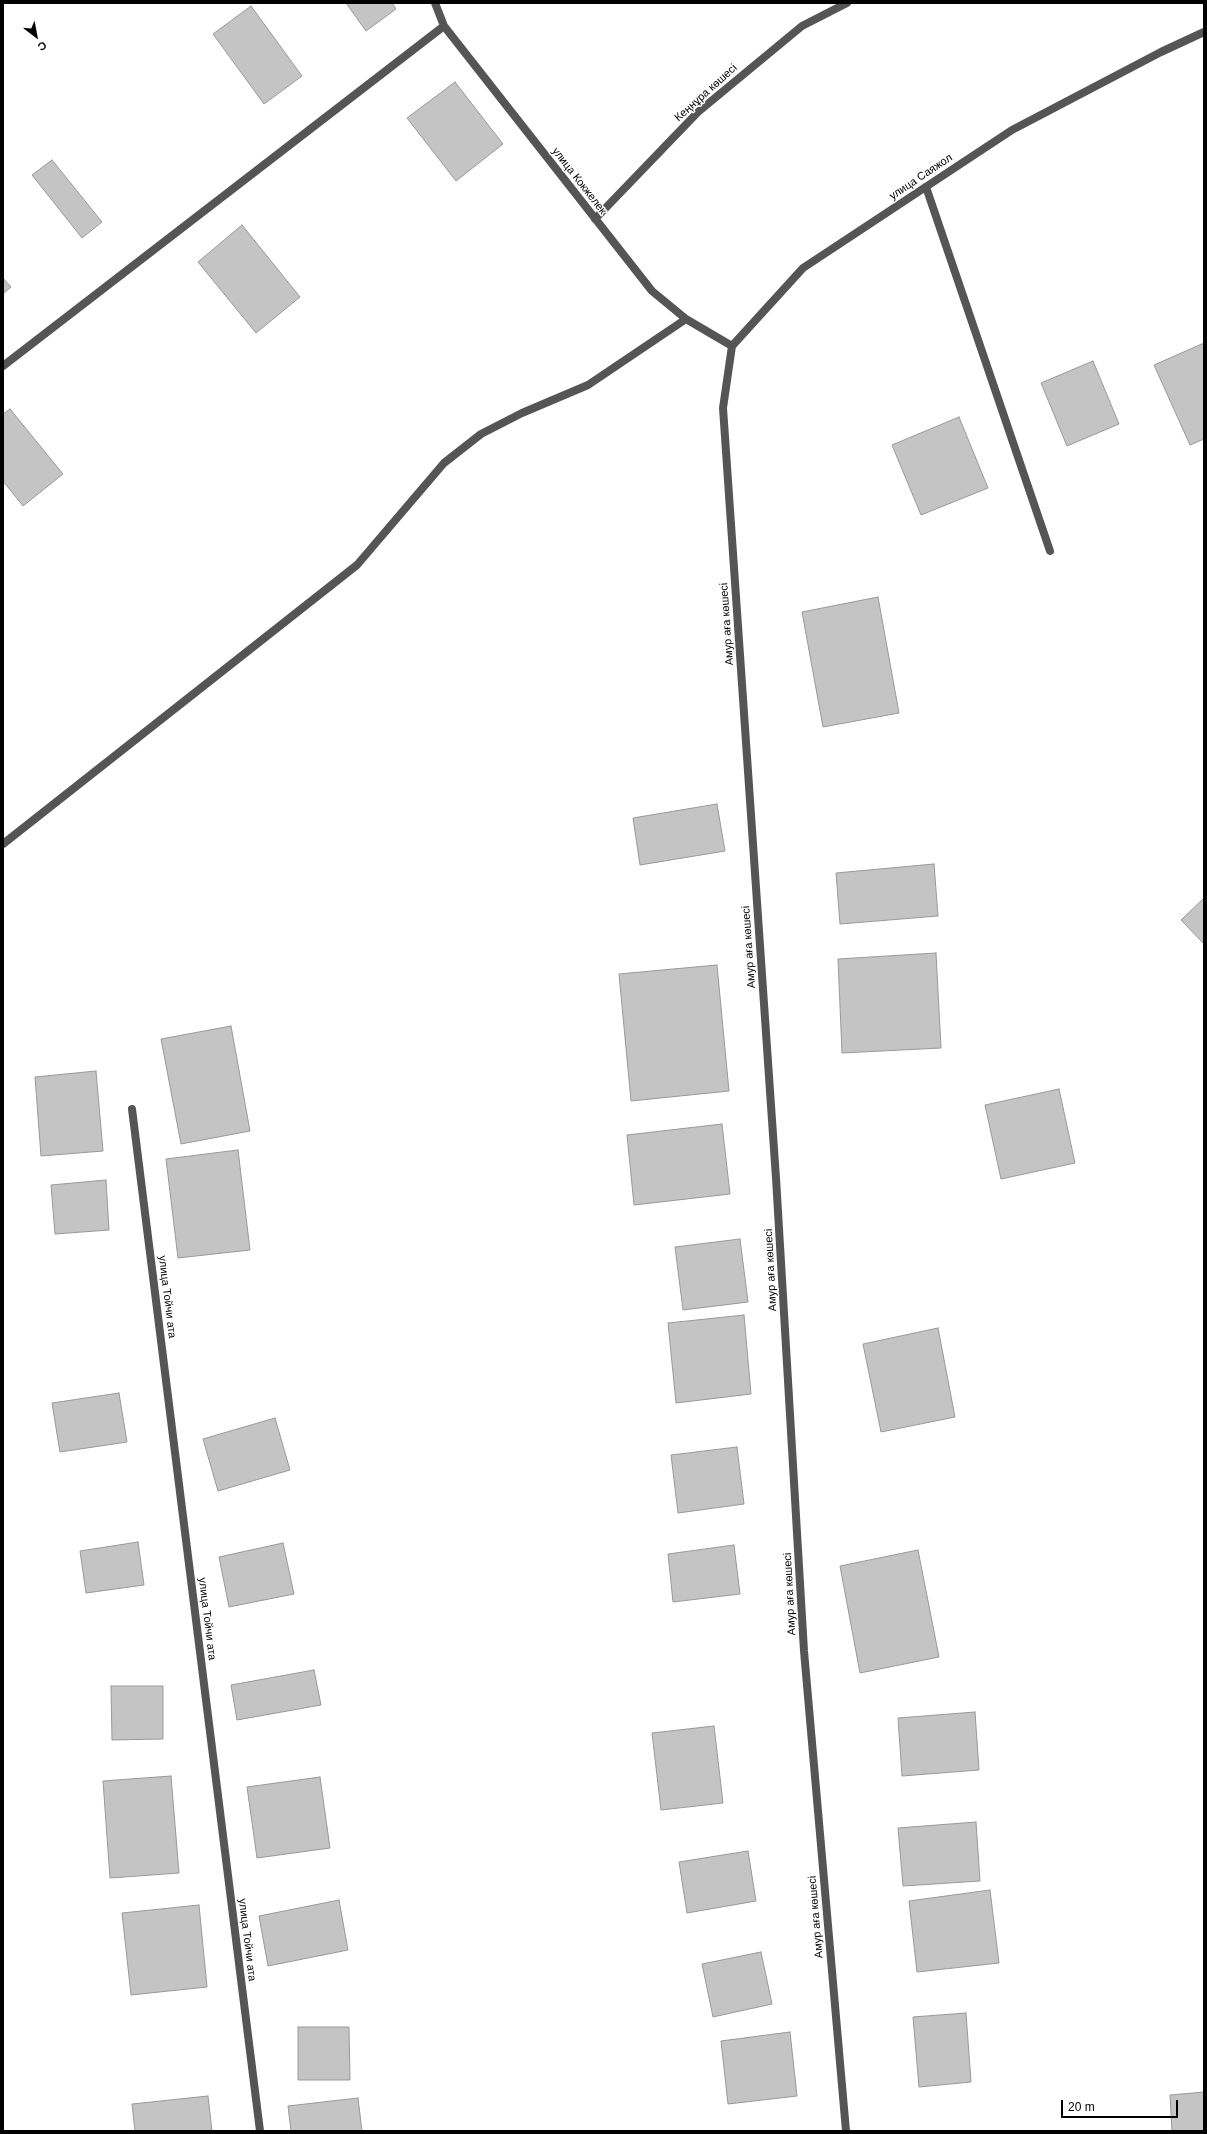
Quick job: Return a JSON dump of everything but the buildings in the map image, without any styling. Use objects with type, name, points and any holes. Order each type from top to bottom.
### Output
[{"type":"street","name":"улица Кокжелек","points":[[435,3],[444,26],[652,291],[686,319],[732,346]]},
{"type":"street","name":"Кеңнұра көшесі","points":[[595,219],[698,112],[802,26],[847,3]]},
{"type":"street","points":[[3,366],[444,26]]},
{"type":"street","name":"улица Саяжол","points":[[732,346],[803,268],[1012,130],[1161,52],[1204,32]]},
{"type":"street","points":[[926,187],[1050,551]]},
{"type":"street","points":[[3,844],[357,565],[444,462],[481,434],[522,413],[588,385],[686,319]]},
{"type":"street","name":"Амур аға көшесі","points":[[732,346],[723,408],[776,1178],[804,1651],[846,2131]]},
{"type":"street","name":"улица Тойчи ата","points":[[132,1109],[260,2131]]}]
